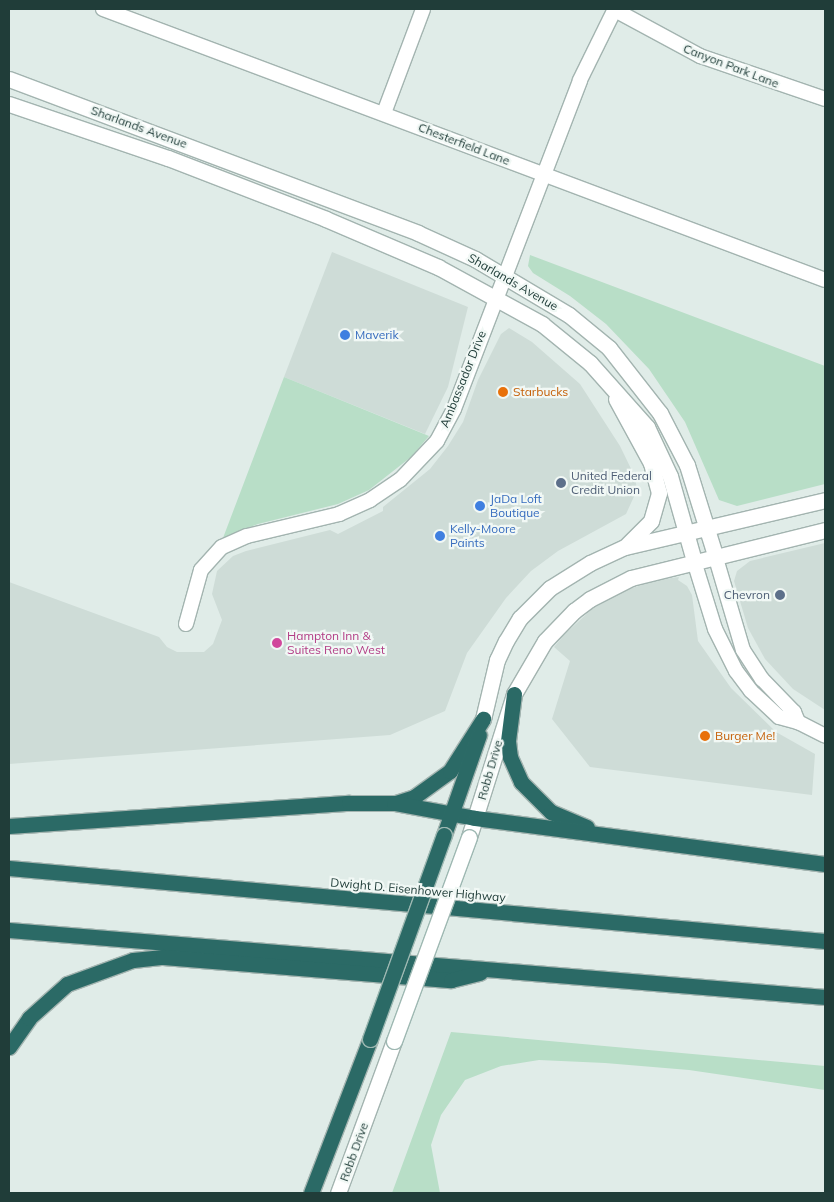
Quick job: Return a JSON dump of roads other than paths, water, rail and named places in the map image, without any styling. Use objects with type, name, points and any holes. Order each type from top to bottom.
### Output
[{"type":"highway","points":[[514,694],[509,729],[510,757],[529,793],[551,812],[579,824],[622,837]]},
{"type":"highway","points":[[394,804],[414,797],[450,771],[482,719]]},
{"type":"highway","points":[[311,1193],[370,1039],[452,814],[482,719]]},
{"type":"highway","points":[[9,826],[349,803],[394,804],[476,818],[825,864]]},
{"type":"highway","name":"Dwight D. Eisenhower Highway","points":[[9,868],[825,941]]},
{"type":"highway","points":[[9,930],[825,997]]},
{"type":"highway","points":[[9,1047],[29,1018],[67,984],[133,960],[163,957],[450,980],[493,970]]},
{"type":"main road","name":"Sharlands Avenue","points":[[9,78],[381,218],[446,245],[503,275],[569,314],[609,348],[628,369],[674,437],[688,465],[715,555]]},
{"type":"main road","name":"Sharlands Avenue","points":[[9,104],[282,202],[430,263],[495,296],[558,336],[606,380],[654,439],[670,476],[694,561]]},
{"type":"main road","points":[[606,380],[651,463],[659,493],[651,521],[625,547]]},
{"type":"main road","points":[[482,719],[497,660],[520,618],[550,588],[590,563],[625,547],[825,500]]},
{"type":"main road","name":"Robb Drive","points":[[338,1193],[476,818],[514,694],[545,640],[590,599],[631,578],[715,555],[825,530]]},
{"type":"street","name":"Chesterfield Lane","points":[[103,9],[825,280]]},
{"type":"street","points":[[384,113],[423,9]]},
{"type":"street","name":"Canyon Park Lane","points":[[615,9],[700,56],[825,99]]},
{"type":"street","name":"Ambassador Drive","points":[[186,624],[202,570],[222,547],[247,536],[352,509],[386,491],[415,467],[446,425],[580,80],[615,9]]},
{"type":"street","name":"Sharlands Avenue","points":[[715,555],[743,650],[762,679],[794,712],[798,722]]},
{"type":"street","name":"Sharlands Avenue","points":[[694,561],[715,628],[736,671],[768,709],[778,717],[798,722],[825,736]]},
{"type":"place","name":"Maverik","points":[[345,335]]},
{"type":"place","name":"Starbucks","points":[[503,392]]},
{"type":"place","name":"United Federal Credit Union","points":[[561,483]]},
{"type":"place","name":"JaDa Loft Boutique","points":[[480,506]]},
{"type":"place","name":"Kelly-Moore Paints","points":[[440,536]]},
{"type":"place","name":"Chevron","points":[[780,595]]},
{"type":"place","name":"Hampton Inn & Suites Reno West","points":[[277,643]]},
{"type":"place","name":"Burger Me!","points":[[705,736]]}]
